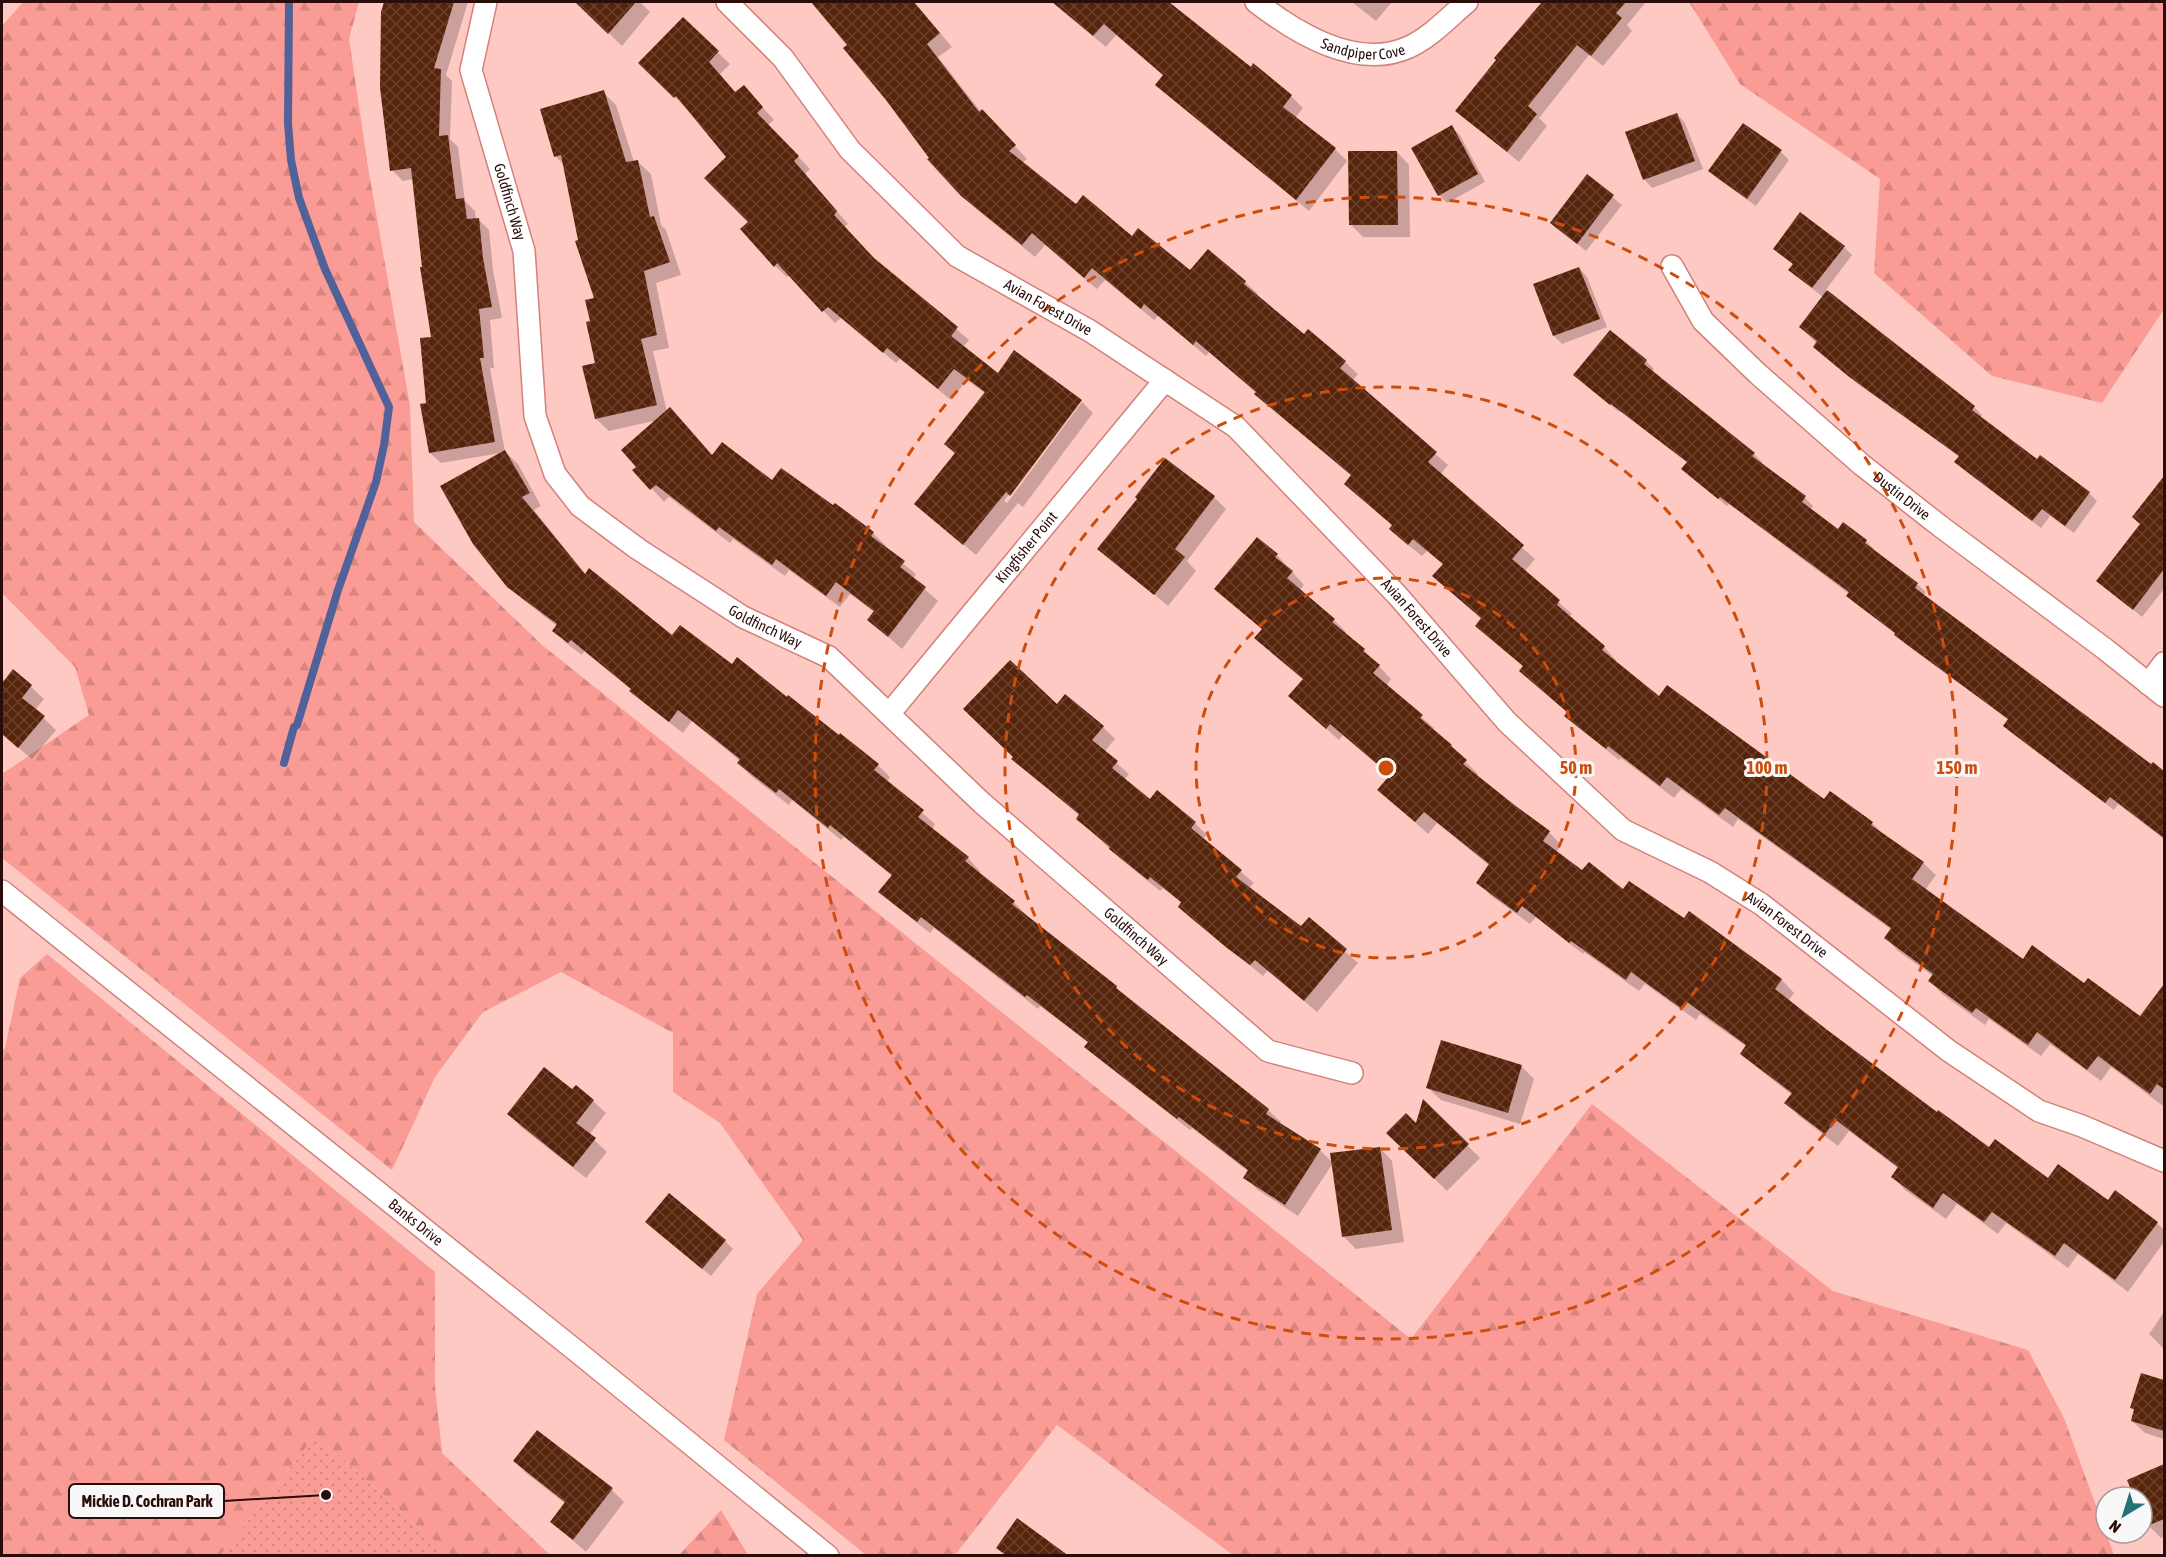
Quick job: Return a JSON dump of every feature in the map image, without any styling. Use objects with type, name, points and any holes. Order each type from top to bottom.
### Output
[{"type":"street","name":"Goldfinch Way","points":[[486,2],[471,70],[524,251],[535,416],[555,474],[580,506],[638,549],[743,617],[829,657],[982,803],[1268,1051],[1352,1073]]},
{"type":"street","name":"Avian Forest Drive","points":[[727,2],[783,57],[850,150],[957,256],[1090,331],[1236,427],[1398,596],[1507,722],[1623,830],[1710,872],[1761,904],[1949,1051],[2040,1111],[2164,1161]]},
{"type":"street","name":"Sandpiper Cove","points":[[1256,2],[1298,30],[1323,42],[1345,51],[1370,54],[1391,53],[1408,47],[1434,30],[1467,2]]},
{"type":"street","name":"Dustin Drive","points":[[1672,266],[1703,321],[1862,465],[2156,690]]},
{"type":"street","name":"Kingfisher Point","points":[[889,714],[1165,380]]},
{"type":"street","points":[[2156,690],[2164,663]]},
{"type":"street","name":"Banks Drive","points":[[2,891],[828,1556]]},
{"type":"green space","points":[[23,2],[359,2],[349,39],[368,167],[410,406],[414,522],[542,645],[1411,1339],[1592,1104],[1833,1291],[2028,1350],[2064,1418],[2094,1500],[2094,1545],[2110,1545],[2114,1555],[1233,1555],[1057,1425],[955,1555],[866,1555],[724,1440],[757,1294],[803,1240],[720,1123],[673,1092],[673,1033],[561,972],[483,1012],[435,1077],[392,1170],[2,858],[2,774],[89,715],[75,667],[2,593],[2,26]]},
{"type":"green space","points":[[1689,2],[2164,2],[2164,309],[2102,403],[1992,376],[1874,273],[1880,179],[1740,84]]},
{"type":"green space","points":[[47,954],[435,1272],[435,1386],[442,1453],[550,1555],[450,1555],[316,1435],[221,1555],[2,1556],[2,1051],[5,1048],[20,978]]},
{"type":"green space","points":[[316,1435],[450,1555],[221,1555]]},
{"type":"green space","points":[[721,1510],[748,1555],[679,1555]]},
{"type":"building","points":[[384,2],[454,2],[434,68],[441,69],[439,136],[448,135],[456,199],[464,198],[467,219],[479,218],[483,258],[492,307],[479,309],[484,358],[480,358],[495,442],[429,453],[420,404],[426,403],[420,338],[431,337],[420,267],[422,267],[411,168],[390,171],[380,88],[381,12]]},
{"type":"building","points":[[575,2],[636,2],[608,34]]},
{"type":"building","points":[[811,2],[914,2],[940,33],[927,44],[979,112],[982,109],[1016,145],[1009,151],[1076,204],[1083,195],[1132,236],[1138,228],[1190,270],[1208,249],[1246,281],[1244,284],[1304,334],[1308,329],[1346,361],[1340,368],[1437,452],[1428,462],[1524,545],[1512,559],[1560,600],[1557,605],[1605,646],[1602,650],[1659,696],[1667,685],[1824,799],[1830,791],[1873,822],[1871,825],[1924,862],[1912,879],[2023,959],[2032,945],[2084,983],[2088,978],[2140,1016],[2164,984],[2164,1089],[2157,1084],[2150,1094],[2098,1056],[2087,1070],[2037,1032],[2028,1045],[1976,1008],[1972,1013],[1928,981],[1933,974],[1884,938],[1891,928],[1725,808],[1719,815],[1667,777],[1660,786],[1608,746],[1606,749],[1564,716],[1567,712],[1519,671],[1523,666],[1475,626],[1481,618],[1432,576],[1443,564],[1413,539],[1408,545],[1389,529],[1392,525],[1344,484],[1351,475],[1254,394],[1256,392],[1196,341],[1193,345],[1144,304],[1141,309],[1092,268],[1084,278],[1032,233],[1022,245],[961,196],[927,159],[929,158],[886,100],[843,48],[847,45]]},
{"type":"building","points":[[1052,2],[1169,2],[1251,67],[1253,63],[1292,95],[1283,107],[1336,148],[1296,200],[1155,85],[1163,75],[1104,24],[1093,36]]},
{"type":"building","points":[[1542,2],[1626,2],[1616,13],[1622,18],[1591,56],[1577,45],[1528,106],[1537,114],[1507,152],[1455,111],[1496,60],[1494,58]]},
{"type":"building","points":[[683,17],[719,51],[709,62],[735,92],[744,85],[763,107],[757,113],[799,156],[794,161],[837,211],[834,215],[874,258],[958,327],[951,336],[998,373],[1014,350],[1082,400],[1010,496],[1006,492],[963,545],[914,504],[955,453],[944,444],[985,392],[954,369],[938,389],[887,348],[883,353],[828,307],[822,312],[777,263],[774,267],[740,229],[748,222],[704,178],[726,157],[676,96],[674,98],[638,63]]},
{"type":"building","points":[[604,90],[626,162],[638,160],[650,217],[654,216],[670,262],[644,271],[657,335],[641,339],[657,405],[595,419],[582,366],[595,363],[586,322],[590,321],[585,300],[594,298],[575,241],[578,240],[561,155],[554,157],[540,109]]},
{"type":"building","points":[[1677,113],[1695,161],[1643,180],[1625,132]]},
{"type":"building","points":[[1743,123],[1782,150],[1747,199],[1708,171]]},
{"type":"building","points":[[1452,125],[1478,174],[1438,196],[1411,148]]},
{"type":"building","points":[[1348,151],[1397,151],[1398,225],[1349,225]]},
{"type":"building","points":[[1587,174],[1614,195],[1577,244],[1550,223]]},
{"type":"building","points":[[1800,212],[1845,246],[1812,288],[1788,270],[1793,264],[1773,249]]},
{"type":"building","points":[[1579,267],[1600,319],[1553,336],[1533,284]]},
{"type":"building","points":[[1827,290],[1975,406],[1972,410],[2037,459],[2040,455],[2090,492],[2065,526],[2042,509],[2032,521],[1954,462],[1959,456],[1848,376],[1813,347],[1817,341],[1799,327]]},
{"type":"building","points":[[1610,330],[1647,360],[1644,364],[1755,453],[1752,456],[1806,496],[1802,502],[1838,529],[1843,522],[1867,540],[1865,543],[1918,583],[1915,588],[2151,764],[2153,762],[2164,771],[2164,838],[2110,797],[2105,803],[2003,726],[2008,719],[1894,635],[1895,633],[1846,596],[1849,592],[1720,497],[1718,499],[1681,469],[1687,462],[1573,375]]},
{"type":"building","points":[[670,407],[712,455],[722,442],[772,480],[781,468],[874,532],[871,536],[905,561],[900,567],[926,587],[888,637],[867,620],[874,611],[836,582],[826,596],[776,559],[772,565],[719,527],[716,531],[656,485],[650,490],[632,470],[636,467],[621,450]]},
{"type":"building","points":[[505,450],[530,493],[522,497],[585,574],[589,568],[672,635],[680,625],[732,664],[737,657],[787,697],[788,695],[839,735],[840,733],[879,764],[874,770],[924,810],[918,817],[969,857],[965,861],[1015,901],[1012,904],[1269,1109],[1266,1114],[1321,1149],[1285,1205],[1243,1178],[1248,1170],[1179,1117],[1177,1119],[1084,1047],[1088,1042],[1027,995],[1025,997],[921,917],[917,922],[878,892],[892,875],[830,825],[828,828],[779,789],[776,793],[737,763],[740,759],[678,710],[669,722],[629,691],[631,689],[571,640],[568,643],[552,631],[557,624],[507,587],[473,544],[440,486]]},
{"type":"building","points":[[1165,458],[1215,496],[1175,549],[1185,557],[1154,595],[1097,549],[1137,499],[1135,497]]},
{"type":"building","points":[[2164,476],[2164,569],[2133,610],[2096,581],[2140,524],[2132,517]]},
{"type":"building","points":[[1257,537],[1278,554],[1275,557],[1293,571],[1287,578],[1335,619],[1332,622],[1365,649],[1363,651],[1380,665],[1373,673],[1423,715],[1420,718],[1467,760],[1463,764],[1550,831],[1543,841],[1582,870],[1589,862],[1623,889],[1629,881],[1684,918],[1689,911],[1782,979],[1775,989],[1937,1112],[1938,1110],[1989,1147],[1995,1139],[2048,1178],[2058,1164],[2108,1200],[2115,1190],[2158,1222],[2115,1280],[2064,1243],[2055,1256],[1992,1212],[1984,1222],[1943,1193],[1933,1208],[1891,1177],[1898,1167],[1836,1120],[1825,1134],[1784,1103],[1792,1093],[1740,1054],[1746,1045],[1687,1002],[1682,1009],[1631,972],[1626,980],[1571,941],[1569,943],[1522,906],[1517,913],[1476,883],[1489,864],[1424,812],[1415,822],[1377,790],[1390,775],[1330,724],[1326,729],[1288,696],[1303,679],[1254,638],[1262,629],[1214,589]]},
{"type":"building","points":[[1010,660],[1057,704],[1065,694],[1104,726],[1092,740],[1118,761],[1112,768],[1150,799],[1157,790],[1196,822],[1191,828],[1242,870],[1236,877],[1301,926],[1309,917],[1347,949],[1304,1001],[1255,960],[1250,965],[1227,948],[1178,907],[1181,902],[1150,877],[1148,880],[1109,849],[1110,847],[1076,819],[1079,814],[1011,759],[1013,757],[963,709]]},
{"type":"building","points":[[13,669],[32,685],[22,698],[45,716],[18,748],[2,734],[2,680],[3,682]]},
{"type":"building","points":[[1441,1040],[1522,1065],[1508,1113],[1426,1088]]},
{"type":"building","points":[[544,1067],[572,1089],[576,1085],[594,1100],[576,1123],[596,1138],[573,1167],[507,1114]]},
{"type":"building","points":[[1423,1099],[1469,1144],[1434,1179],[1386,1133],[1406,1113],[1416,1123]]},
{"type":"building","points":[[1380,1147],[1392,1230],[1342,1237],[1330,1153]]},
{"type":"building","points":[[669,1193],[726,1240],[702,1269],[645,1222]]},
{"type":"building","points":[[2141,1373],[2164,1380],[2164,1431],[2131,1421],[2134,1409],[2130,1408]]},
{"type":"building","points":[[537,1430],[613,1488],[573,1540],[550,1522],[565,1502],[513,1461]]},
{"type":"building","points":[[2164,1464],[2164,1519],[2154,1523],[2154,1485],[2129,1485],[2127,1480]]},
{"type":"building","points":[[1017,1518],[1069,1556],[1007,1556],[996,1548]]},
{"type":"waterway","points":[[284,763],[338,590],[376,482],[389,407],[325,269],[299,198],[291,160],[288,123],[289,2]]},
{"type":"place","name":"Mickie D. Cochran Park","points":[[326,1495]]}]
